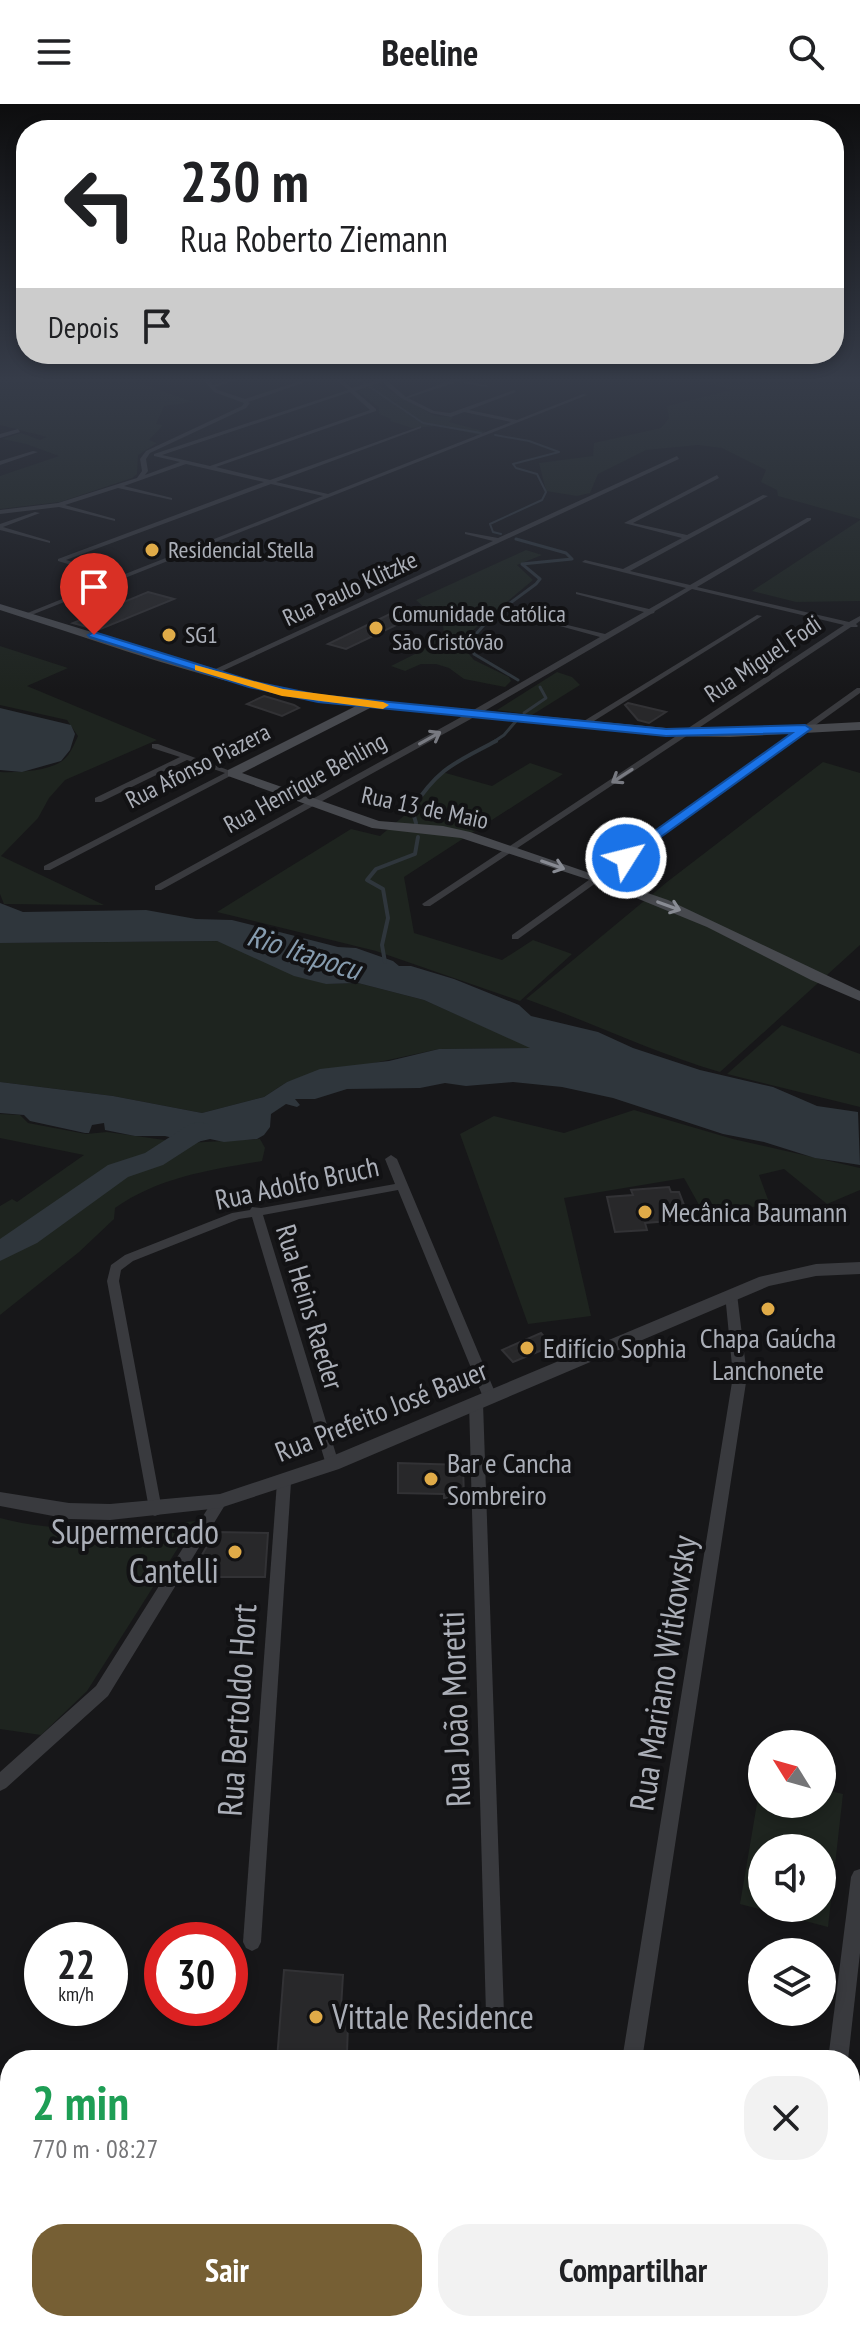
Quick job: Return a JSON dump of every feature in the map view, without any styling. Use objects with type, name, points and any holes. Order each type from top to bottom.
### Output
[{"type":"main road","points":[[0,607],[282,692],[369,704],[687,733],[860,726]]},
{"type":"main road","name":"Rua Afonso Piazera","points":[[232,773],[369,704]]},
{"type":"main road","name":"Rua 13 de Maio","points":[[232,773],[377,825],[451,831],[689,913],[802,971],[860,996]]},
{"type":"street","points":[[0,512],[59,505],[131,482]]},
{"type":"street","points":[[120,578],[60,560],[270,482],[329,496]]},
{"type":"street","points":[[27,615],[365,482]]},
{"type":"street","name":"Rua Paulo Klitzke","points":[[213,672],[625,482]]},
{"type":"street","points":[[686,537],[627,523],[707,482]]},
{"type":"street","points":[[119,486],[170,499]]},
{"type":"street","points":[[624,571],[765,496]]},
{"type":"street","points":[[59,505],[113,520]]},
{"type":"street","points":[[0,527],[46,507]]},
{"type":"street","name":"Rua Henrique Behling","points":[[158,888],[608,637],[809,519]]},
{"type":"street","points":[[0,527],[48,542]]},
{"type":"street","points":[[467,533],[499,540]]},
{"type":"street","points":[[585,562],[860,628]]},
{"type":"street","points":[[578,593],[652,612]]},
{"type":"street","points":[[583,724],[759,616]]},
{"type":"street","name":"Rua Miguel Fodi","points":[[427,904],[860,618]]},
{"type":"street","points":[[540,619],[608,637]]},
{"type":"street","points":[[515,937],[860,690]]},
{"type":"street","name":"Rua 13 de Maio","points":[[155,746],[232,773]]},
{"type":"street","points":[[100,801],[189,758]]},
{"type":"street","name":"Rua Afonso Piazera","points":[[47,868],[232,773]]},
{"type":"street","points":[[391,1159],[483,1400]]},
{"type":"street","name":"Rua Adolfo Bruch","points":[[155,1510],[113,1281],[115,1268],[129,1258],[256,1210],[402,1186]]},
{"type":"street","name":"Rua Heins Raeder","points":[[256,1210],[332,1464]]},
{"type":"street","name":"Rua Prefeito José Bauer","points":[[0,1499],[69,1511],[155,1510],[220,1501],[332,1464],[731,1294],[790,1275],[860,1268]]},
{"type":"street","name":"Rua Mariano Witkowsky","points":[[634,2050],[740,1376],[731,1294]]},
{"type":"street","name":"Rua João Moretti","points":[[483,1400],[495,2014]]},
{"type":"street","name":"Rua Bertoldo Hort","points":[[252,1942],[284,1482]]},
{"type":"street","points":[[0,1783],[102,1691],[220,1501]]},
{"type":"street","points":[[839,2050],[860,1877]]},
{"type":"shaded area","points":[[0,482],[120,482],[60,502],[0,509]]},
{"type":"shaded area","points":[[544,482],[595,482],[590,493],[577,496],[546,491]]},
{"type":"shaded area","points":[[761,482],[860,482],[860,519],[778,496],[777,490]]},
{"type":"shaded area","points":[[860,520],[860,601],[796,602],[752,591]]},
{"type":"shaded area","points":[[526,550],[542,555],[517,565],[533,580],[466,636],[463,647],[474,660],[509,677],[511,681],[505,687],[464,679],[449,668],[436,664],[421,664],[405,671],[391,666],[444,634],[443,625],[416,600]]},
{"type":"shaded area","points":[[0,646],[68,668],[27,686],[157,740],[65,780],[49,798],[38,818],[1,856],[104,905],[4,904],[0,894],[0,772],[22,772],[53,766],[68,755],[78,736],[67,720],[0,705]]},
{"type":"shaded area","points":[[557,672],[572,677],[580,685],[532,715],[497,710]]},
{"type":"shaded area","points":[[823,762],[860,773],[860,945],[720,1072],[526,999],[667,882]]},
{"type":"shaded area","points":[[530,763],[563,774],[404,877],[414,933],[502,960],[533,940],[572,954],[520,1001],[376,951],[217,912],[351,829],[380,836],[412,809],[421,793],[442,772],[492,786]]},
{"type":"shaded area","points":[[217,941],[326,984],[358,983],[424,1000],[532,1048],[439,1049],[287,1082],[264,1097],[202,1113],[113,1096],[0,1082],[0,943]]},
{"type":"shaded area","points":[[782,1025],[860,1054],[860,1107],[727,1074]]},
{"type":"shaded area","points":[[634,1110],[733,1139],[860,1168],[860,1190],[827,1204],[784,1169],[759,1175],[770,1205],[703,1212],[684,1178],[564,1198],[591,1316],[528,1324],[460,1134],[494,1116],[564,1133]]},
{"type":"shaded area","points":[[0,1114],[20,1115],[28,1123],[86,1134],[107,1132],[186,1143],[260,1139],[265,1148],[262,1161],[167,1182],[132,1197],[115,1208],[114,1219],[79,1252],[0,1315],[0,1206],[12,1199],[17,1202],[84,1155],[0,1138]]},
{"type":"shaded area","points":[[0,1518],[72,1528],[122,1528],[195,1521],[87,1691],[41,1735],[0,1729]]},
{"type":"shaded area","points":[[836,1792],[843,1794],[836,1856],[836,1834],[752,1834],[755,1818],[836,1818]]},
{"type":"shaded area","points":[[748,1857],[748,1906],[740,1904]]},
{"type":"shaded area","points":[[809,1922],[829,1922],[828,1927]]},
{"type":"water","points":[[0,708],[71,725],[75,734],[70,750],[61,761],[22,772],[0,770]]},
{"type":"water","name":"Rio Itapocu","points":[[0,903],[23,912],[146,910],[196,919],[232,920],[338,947],[356,948],[399,966],[411,966],[454,979],[519,1005],[531,1016],[598,1032],[633,1048],[700,1070],[773,1087],[817,1106],[858,1112],[860,1165],[815,1158],[764,1142],[723,1134],[613,1098],[562,1087],[513,1082],[347,1089],[315,1099],[295,1099],[300,1105],[297,1107],[286,1104],[271,1114],[270,1127],[264,1135],[257,1139],[224,1142],[210,1139],[193,1143],[165,1136],[135,1136],[105,1130],[104,1123],[92,1125],[89,1133],[85,1133],[30,1121],[24,1115],[0,1113],[0,1082],[113,1096],[202,1113],[264,1097],[287,1082],[320,1069],[389,1061],[439,1049],[530,1048],[424,1000],[358,983],[326,984],[294,976],[217,941],[0,943]]},
{"type":"building","points":[[148,592],[174,599],[98,630],[73,623]]},
{"type":"building","name":"Comunidade Católica São Cristóvão","points":[[396,611],[415,616],[346,649],[328,644]]},
{"type":"building","points":[[264,696],[299,708],[282,716],[247,704]]},
{"type":"building","points":[[628,703],[666,712],[649,723],[638,720],[625,705]]},
{"type":"building","name":"Mecânica Baumann","points":[[669,1187],[671,1192],[679,1192],[684,1205],[676,1206],[681,1220],[645,1223],[647,1230],[615,1232],[607,1197],[633,1195],[631,1190]]},
{"type":"building","name":"Edifício Sophia","points":[[541,1333],[552,1346],[513,1362],[502,1350]]},
{"type":"building","name":"Bar e Cancha Sombreiro","points":[[398,1463],[463,1465],[464,1498],[444,1498],[444,1494],[398,1493]]},
{"type":"building","name":"Supermercado Cantelli","points":[[215,1532],[268,1533],[265,1577],[216,1577],[217,1571],[194,1569]]},
{"type":"building","name":"Vittale Residence","points":[[284,1970],[343,1975],[340,2024],[348,2024],[347,2050],[278,2050]]},
{"type":"waterway","points":[[501,534],[493,532],[490,524],[542,500],[546,492],[541,482]]},
{"type":"waterway","points":[[516,539],[566,553],[572,559],[522,564],[540,579],[491,617],[469,642],[474,654],[518,680]]},
{"type":"waterway","points":[[524,713],[546,698],[540,687]]},
{"type":"waterway","points":[[492,743],[516,721]]},
{"type":"waterway","points":[[416,823],[412,809],[431,784],[449,768],[496,741]]},
{"type":"waterway","points":[[385,962],[382,945],[388,918],[383,889],[367,880],[376,869],[415,854],[418,837]]},
{"type":"waterway","points":[[0,1252],[118,1171],[154,1159],[199,1130]]},
{"type":"slow traffic","points":[[199,668],[282,692],[383,705]]},
{"type":"place","name":"Residencial Stella","points":[[152,550]]},
{"type":"place","name":"Comunidade Católica São Cristóvão","points":[[376,628]]},
{"type":"place","name":"SG1","points":[[169,635]]},
{"type":"place","name":"Mecânica Baumann","points":[[645,1212]]},
{"type":"place","name":"Chapa Gaúcha Lanchonete","points":[[768,1309]]},
{"type":"place","name":"Edifício Sophia","points":[[527,1348]]},
{"type":"place","name":"Bar e Cancha Sombreiro","points":[[431,1479]]},
{"type":"place","name":"Supermercado Cantelli","points":[[235,1552]]},
{"type":"place","name":"Vittale Residence","points":[[316,2017]]},
{"type":"route","points":[[94,635],[253,685],[318,698],[666,732],[805,729],[626,858]]}]
